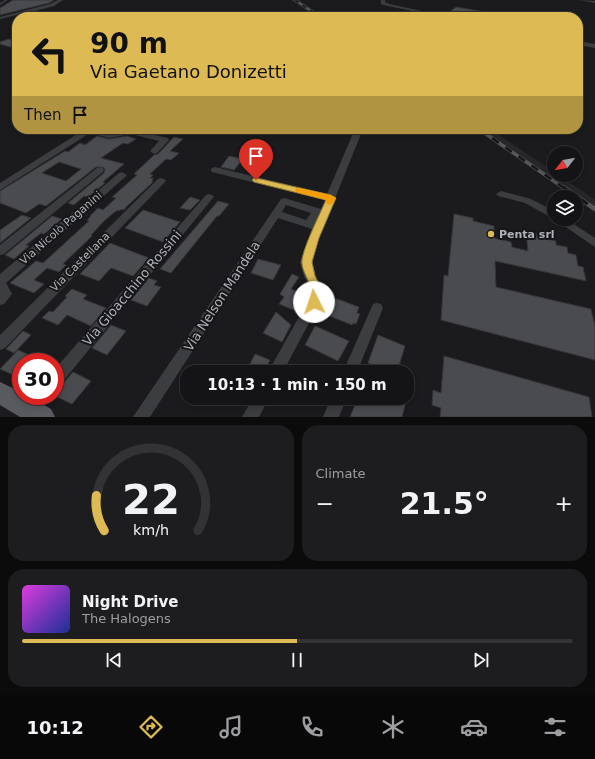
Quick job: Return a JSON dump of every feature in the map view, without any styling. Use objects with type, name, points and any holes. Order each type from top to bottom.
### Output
[{"type":"main road","points":[[0,393],[38,408]]},
{"type":"street","points":[[27,12],[52,5],[61,0]]},
{"type":"street","points":[[382,0],[383,3],[388,5],[423,12]]},
{"type":"street","points":[[581,0],[595,2]]},
{"type":"street","points":[[0,18],[12,15]]},
{"type":"street","points":[[583,44],[595,46]]},
{"type":"street","points":[[0,187],[82,134]]},
{"type":"street","points":[[104,134],[109,136],[120,134]]},
{"type":"street","points":[[140,134],[165,140],[154,150]]},
{"type":"street","points":[[279,365],[314,302],[317,290],[310,276],[306,262],[314,225],[331,198],[357,134]]},
{"type":"street","points":[[0,251],[100,170]]},
{"type":"street","points":[[215,170],[331,198]]},
{"type":"street","name":"Via Nicolò Paganini","points":[[0,300],[6,294],[0,282],[122,175]]},
{"type":"street","name":"Via Castellana","points":[[0,344],[161,181]]},
{"type":"street","points":[[502,194],[528,201],[547,212]]},
{"type":"street","name":"Via Gioacchino Rossini","points":[[64,369],[209,197]]},
{"type":"street","name":"Via Nelson Mandela","points":[[142,417],[284,201],[317,211],[314,225]]},
{"type":"street","points":[[275,214],[314,225]]},
{"type":"street","points":[[570,226],[595,243]]},
{"type":"street","points":[[353,365],[377,308]]},
{"type":"street","points":[[250,417],[257,405]]},
{"type":"street","points":[[331,417],[336,405]]},
{"type":"lane","points":[[0,4],[7,0]]},
{"type":"shaded area","points":[[291,0],[299,0],[317,12],[308,12]]},
{"type":"shaded area","points":[[482,134],[497,134],[547,167],[547,179]]},
{"type":"shaded area","points":[[551,182],[569,182],[581,190],[563,190]]},
{"type":"shaded area","points":[[583,192],[595,200],[595,213],[583,204]]},
{"type":"building","points":[[13,0],[54,0],[49,3],[0,15],[0,8]]},
{"type":"building","points":[[456,7],[485,12],[450,12]]},
{"type":"building","points":[[9,39],[12,40],[12,46],[0,44],[0,42]]},
{"type":"building","points":[[97,136],[109,139],[127,136],[136,139],[128,144],[123,143],[101,158],[124,164],[88,197],[84,196],[74,205],[68,203],[104,173],[105,169],[103,167],[96,167],[46,206],[39,204],[26,213],[0,203],[0,191],[65,151],[68,152],[80,143],[85,145]],"holes":[[[59,162],[81,169],[66,181],[42,173]]]},
{"type":"building","points":[[174,137],[183,139],[170,151],[179,153],[171,160],[166,159],[150,174],[153,175],[150,178],[153,178],[152,183],[125,209],[116,211],[105,220],[91,235],[92,236],[63,264],[66,265],[59,272],[47,268],[34,280],[44,284],[34,293],[10,283],[36,261],[43,263],[89,221],[87,220],[98,208],[103,210],[116,198],[112,197],[137,175],[134,174],[154,155],[158,154]]},
{"type":"building","points":[[229,156],[243,159],[234,170],[221,167]]},
{"type":"building","points":[[190,197],[200,200],[190,210],[180,208]]},
{"type":"building","points":[[218,201],[229,204],[219,216],[217,216],[171,273],[160,269]]},
{"type":"building","points":[[143,210],[180,222],[163,242],[125,228]]},
{"type":"building","points":[[454,214],[473,218],[473,221],[494,226],[494,238],[511,242],[512,247],[528,251],[526,231],[536,233],[537,237],[556,241],[556,245],[567,247],[568,253],[576,255],[578,266],[583,267],[586,281],[495,261],[496,287],[591,309],[595,326],[595,360],[441,320],[444,275],[448,276]]},
{"type":"building","points":[[22,215],[31,218],[0,243],[0,230]]},
{"type":"building","points":[[52,216],[62,219],[44,234],[41,233],[26,245],[29,246],[14,259],[5,255]]},
{"type":"building","points":[[110,243],[149,258],[133,276],[111,268],[99,281],[80,274]]},
{"type":"building","points":[[258,259],[281,265],[273,280],[251,273]]},
{"type":"building","points":[[292,274],[299,277],[291,289],[306,295],[296,311],[279,304],[284,297],[280,294]]},
{"type":"building","points":[[149,278],[157,281],[154,285],[161,287],[147,306],[131,300]]},
{"type":"building","points":[[72,289],[87,295],[83,299],[106,308],[91,326],[67,315],[58,325],[42,318],[49,311],[53,312],[67,297],[65,296]]},
{"type":"building","points":[[332,297],[359,307],[357,313],[360,314],[356,324],[353,323],[352,325],[322,313],[328,300],[330,301]]},
{"type":"building","points":[[276,312],[291,325],[282,342],[263,333]]},
{"type":"building","points":[[111,325],[126,331],[107,355],[92,348]]},
{"type":"building","points":[[315,326],[349,341],[338,361],[305,345]]},
{"type":"building","points":[[23,331],[31,335],[14,353],[6,349]]},
{"type":"building","points":[[378,335],[405,346],[399,365],[373,365],[368,363]]},
{"type":"building","points":[[18,350],[25,353],[15,353]]},
{"type":"building","points":[[255,354],[270,360],[268,365],[250,365]]},
{"type":"building","points":[[12,356],[12,374],[0,369]]},
{"type":"building","points":[[444,356],[589,397],[592,417],[440,417],[441,408],[432,405],[433,390],[441,393]]},
{"type":"building","points":[[73,372],[91,381],[72,404],[64,400],[64,382]]},
{"type":"building","points":[[355,405],[405,405],[402,417],[350,417]]},
{"type":"railway","points":[[295,0],[313,12]]},
{"type":"railway","points":[[486,134],[564,188]]},
{"type":"railway","points":[[563,187],[595,209]]},
{"type":"slow traffic","points":[[299,190],[331,198],[329,202]]},
{"type":"place","name":"Penta srl","points":[[491,234]]},
{"type":"route","points":[[256,180],[331,198],[314,238],[306,262],[310,276],[317,290],[314,302]]}]
